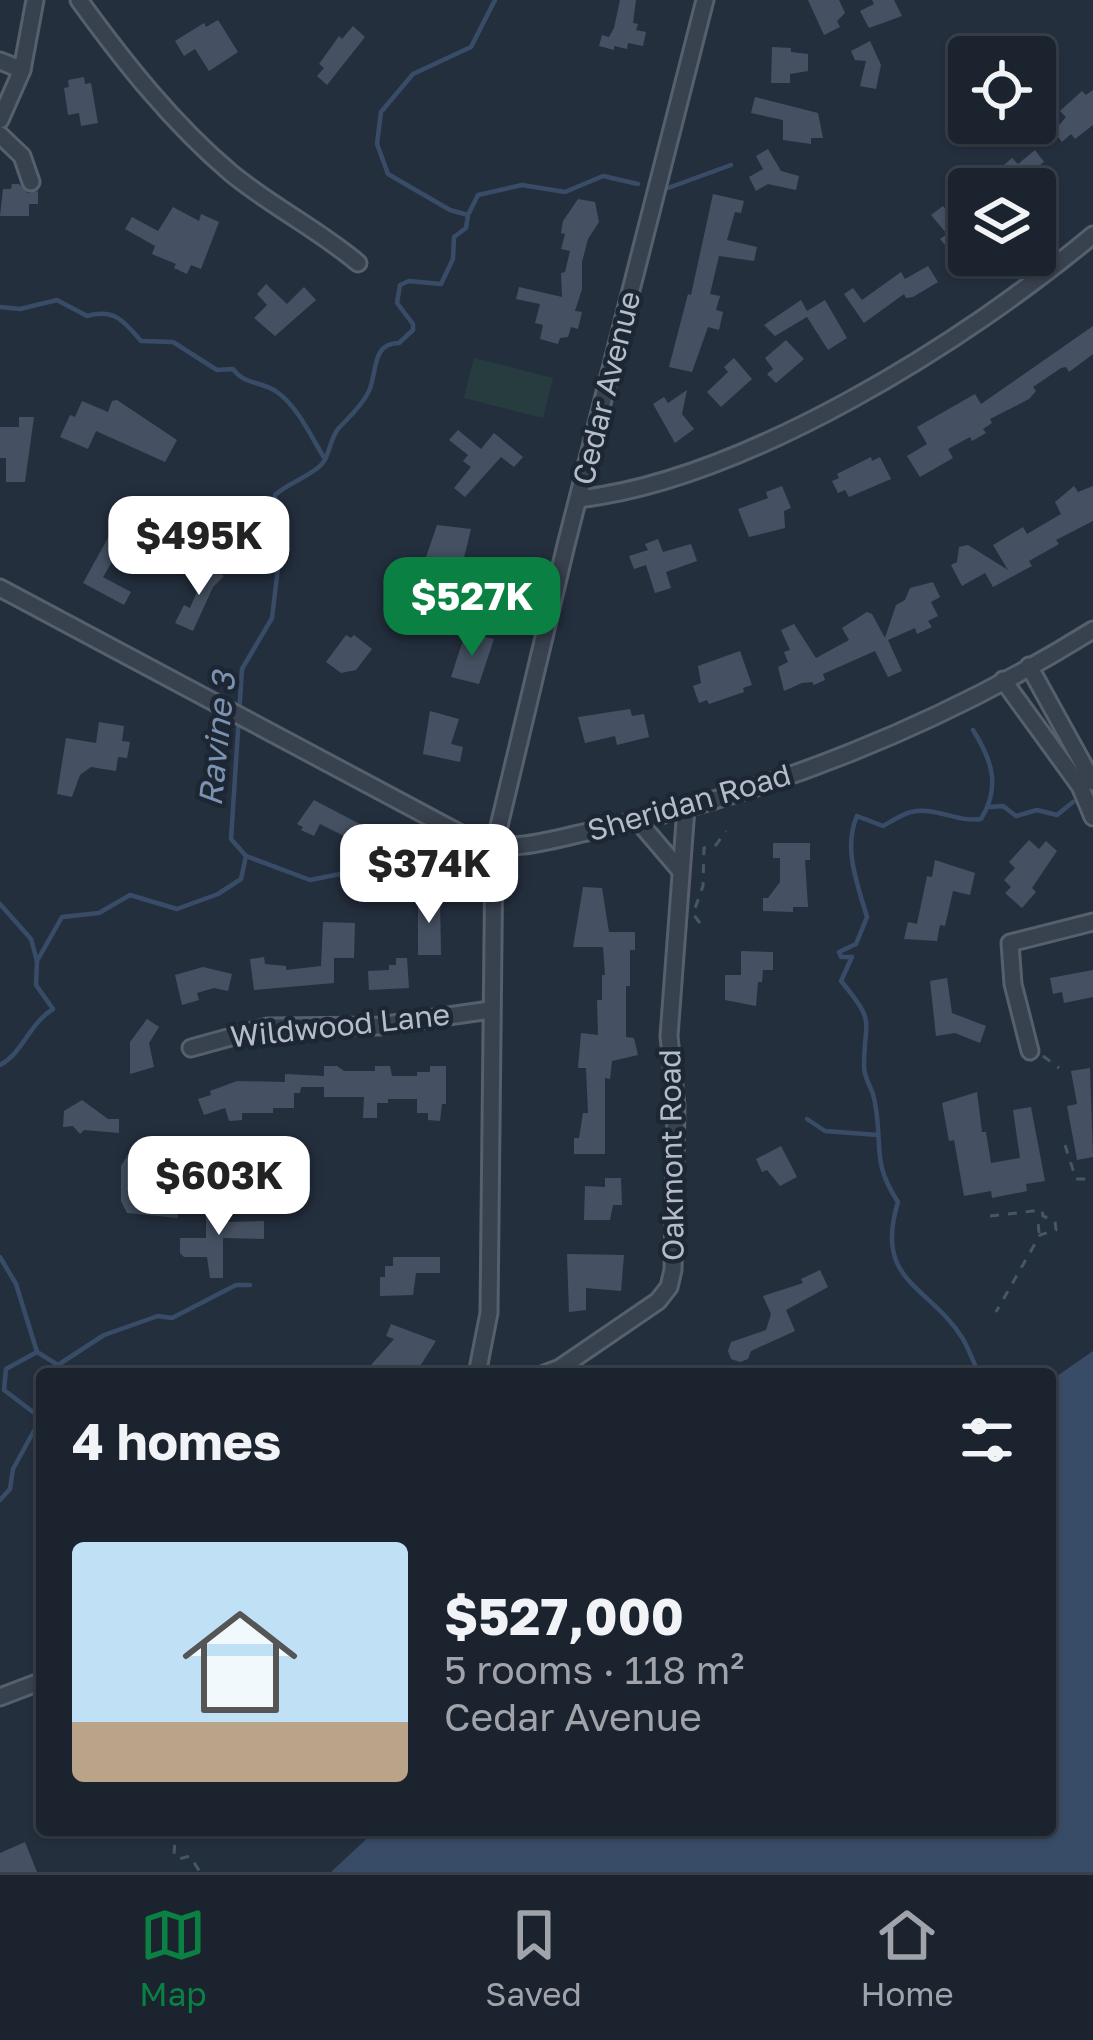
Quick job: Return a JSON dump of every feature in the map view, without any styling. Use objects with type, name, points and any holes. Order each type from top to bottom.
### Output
[{"type":"street","points":[[0,120],[22,70],[35,0]]},
{"type":"street","points":[[79,0],[121,58],[197,141],[284,214],[358,263]]},
{"type":"street","name":"Cedar Avenue","points":[[494,847],[705,0]]},
{"type":"street","points":[[0,61],[22,70]]},
{"type":"street","points":[[0,135],[22,156],[31,182]]},
{"type":"street","points":[[580,499],[618,494],[667,479],[790,429],[894,375],[991,314],[1093,235]]},
{"type":"street","points":[[0,588],[476,842],[494,847],[489,1312],[478,1368]]},
{"type":"street","name":"Sheridan Road","points":[[494,847],[521,846],[638,821],[795,773],[885,738],[1093,629]]},
{"type":"street","points":[[1029,666],[1093,782]]},
{"type":"street","points":[[1003,680],[1080,786],[1093,817]]},
{"type":"street","name":"Oakmont Road","points":[[560,1368],[658,1301],[669,1287],[673,1270],[676,1106],[669,1036],[686,808]]},
{"type":"street","points":[[638,821],[679,868]]},
{"type":"street","points":[[1030,1051],[1012,984],[1010,943],[1093,922]]},
{"type":"street","name":"Wildwood Lane","points":[[191,1048],[267,1028],[379,1026],[490,1010]]},
{"type":"street","points":[[0,1697],[36,1683]]},
{"type":"path","points":[[700,923],[693,914],[703,886],[700,855],[727,831]]},
{"type":"path","points":[[1030,1051],[1059,1068]]},
{"type":"path","points":[[1065,1145],[1076,1179],[1093,1179]]},
{"type":"path","points":[[990,1216],[1042,1210],[1040,1235]]},
{"type":"path","points":[[996,1312],[1040,1235],[1056,1230],[1055,1221],[1043,1216]]},
{"type":"path","points":[[179,1836],[174,1855],[179,1859],[190,1856],[200,1872]]},
{"type":"green space","points":[[474,358],[553,378],[543,418],[464,398]]},
{"type":"water","points":[[1093,1351],[1093,1872],[331,1872],[370,1836],[1056,1836],[1056,1377]]},
{"type":"building","points":[[620,0],[636,0],[633,23],[638,24],[636,30],[646,32],[643,46],[628,43],[627,49],[614,46],[614,50],[599,46],[602,35],[609,37],[614,28]]},
{"type":"building","points":[[808,0],[839,0],[845,13],[837,21],[840,27],[824,35]]},
{"type":"building","points":[[872,0],[894,0],[902,16],[869,28],[860,11],[874,4]]},
{"type":"building","points":[[218,20],[238,52],[209,71],[195,49],[184,56],[175,41]]},
{"type":"building","points":[[353,26],[365,37],[327,85],[317,76],[324,68],[319,64],[339,36],[342,39]]},
{"type":"building","points":[[870,41],[881,65],[876,89],[860,86],[866,61],[855,60],[851,51]]},
{"type":"building","points":[[772,47],[808,54],[808,71],[790,74],[790,83],[771,83]]},
{"type":"building","points":[[84,77],[85,84],[91,83],[98,123],[81,126],[79,113],[68,115],[64,88],[69,87],[68,80]]},
{"type":"building","points":[[1093,90],[1093,125],[1075,139],[1071,134],[1062,142],[1056,129],[1066,117],[1060,111],[1082,91],[1086,95]]},
{"type":"building","points":[[755,97],[818,113],[823,138],[811,138],[811,144],[783,140],[783,120],[751,113]]},
{"type":"building","points":[[768,149],[781,171],[799,176],[796,190],[768,184],[756,191],[749,177],[763,169],[756,156]]},
{"type":"building","points":[[1035,150],[1044,162],[1036,168],[1004,165],[1012,158],[1018,164]]},
{"type":"building","points":[[12,184],[28,193],[38,191],[38,204],[29,204],[29,216],[0,216],[3,189],[11,189]]},
{"type":"building","points":[[713,194],[744,201],[741,213],[735,212],[727,240],[757,247],[754,261],[719,256],[710,294],[720,296],[719,330],[708,327],[692,372],[669,367]]},
{"type":"building","points":[[578,199],[595,202],[599,222],[582,262],[582,289],[575,311],[582,312],[578,329],[571,327],[568,337],[560,338],[558,344],[540,339],[543,325],[535,323],[540,304],[516,299],[519,287],[562,297],[561,273],[570,251],[561,249],[565,234],[561,233]]},
{"type":"building","points":[[943,206],[948,213],[948,249],[940,239],[947,234],[931,215]]},
{"type":"building","points":[[173,207],[199,221],[201,214],[219,222],[201,269],[191,265],[187,274],[152,254],[155,246],[125,229],[132,217],[158,231]]},
{"type":"building","points":[[928,266],[938,282],[913,297],[904,294],[864,323],[844,294],[853,288],[862,300],[901,272],[905,279]]},
{"type":"building","points":[[266,284],[287,304],[304,287],[316,300],[275,336],[254,318],[267,305],[257,294]]},
{"type":"building","points":[[801,300],[807,311],[825,300],[847,338],[828,350],[807,317],[775,336],[764,325]]},
{"type":"building","points":[[1093,326],[1093,354],[1069,372],[1061,368],[1033,387],[1036,391],[1029,399],[990,419],[992,423],[983,429],[986,433],[948,449],[953,458],[920,477],[907,456],[927,444],[917,427],[975,394],[981,404]]},
{"type":"building","points":[[786,340],[804,359],[776,383],[767,374],[773,369],[765,358]]},
{"type":"building","points":[[734,358],[752,379],[721,407],[707,392],[728,372],[724,367]]},
{"type":"building","points":[[687,390],[682,414],[694,429],[675,443],[653,404],[664,397],[668,403]]},
{"type":"building","points":[[117,400],[177,440],[165,462],[96,431],[88,449],[60,437],[82,401],[108,412]]},
{"type":"building","points":[[19,417],[34,417],[25,482],[6,482],[0,427],[19,427]]},
{"type":"building","points":[[458,430],[481,449],[494,433],[523,457],[514,467],[501,457],[465,497],[454,488],[471,467],[463,461],[468,455],[449,440]]},
{"type":"building","points":[[871,457],[872,461],[880,457],[891,479],[849,497],[845,490],[838,493],[832,481],[839,478],[837,474]]},
{"type":"building","points":[[782,486],[791,508],[784,511],[785,528],[749,537],[738,509],[768,498],[766,492]]},
{"type":"building","points":[[1074,486],[1078,492],[1093,486],[1093,521],[1056,540],[1059,544],[1029,561],[1032,566],[993,587],[985,573],[962,586],[951,565],[957,562],[959,547],[968,545],[1008,570],[993,545],[1023,527],[1027,534],[1061,514],[1055,502]]},
{"type":"building","points":[[120,516],[132,522],[130,532],[103,577],[131,592],[124,605],[83,583]]},
{"type":"building","points":[[437,525],[471,529],[460,574],[502,587],[497,608],[449,596],[451,589],[437,585],[424,563]]},
{"type":"building","points":[[658,539],[663,552],[691,544],[697,561],[666,572],[671,588],[655,593],[646,565],[634,569],[629,556],[648,550],[645,544]]},
{"type":"building","points":[[207,563],[224,576],[213,587],[193,631],[175,623],[184,605],[190,608],[202,580],[198,576]]},
{"type":"building","points":[[933,582],[940,597],[931,602],[938,616],[928,621],[932,627],[917,634],[915,628],[888,640],[902,671],[888,677],[875,651],[823,674],[825,680],[814,685],[802,683],[784,691],[778,667],[788,662],[784,652],[790,650],[781,630],[794,624],[816,658],[849,640],[842,628],[867,612],[885,638],[896,605],[905,600],[910,588]]},
{"type":"building","points":[[346,635],[354,635],[372,649],[356,670],[341,673],[326,662]]},
{"type":"building","points":[[477,635],[494,639],[479,684],[451,677],[464,637],[476,640]]},
{"type":"building","points":[[740,651],[752,685],[709,704],[707,700],[699,703],[693,686],[701,683],[698,666]]},
{"type":"building","points":[[630,709],[632,716],[644,714],[649,737],[617,745],[615,736],[585,743],[578,717]]},
{"type":"building","points":[[430,711],[459,719],[451,744],[463,747],[460,762],[423,754]]},
{"type":"building","points":[[99,722],[124,726],[122,741],[130,742],[127,758],[118,757],[116,771],[91,767],[80,775],[72,797],[57,794],[66,738],[96,743]]},
{"type":"building","points":[[314,800],[394,842],[386,857],[320,824],[314,836],[301,830],[297,824]]},
{"type":"building","points":[[1029,840],[1039,849],[1046,841],[1057,851],[1022,908],[1005,893],[1011,887],[1004,880],[1015,868],[1009,862]]},
{"type":"building","points":[[773,843],[810,843],[810,860],[805,860],[808,907],[793,907],[793,912],[763,911],[763,898],[780,882],[780,858],[773,858]]},
{"type":"building","points":[[935,860],[975,873],[970,895],[953,891],[937,941],[904,939],[908,922],[917,924]]},
{"type":"building","points":[[583,887],[602,888],[609,932],[635,932],[630,986],[626,986],[626,1037],[634,1038],[638,1055],[612,1061],[610,1079],[605,1078],[605,1154],[574,1154],[574,1138],[579,1138],[583,1113],[588,1113],[586,1068],[578,1068],[581,1033],[598,1035],[597,1000],[602,1000],[605,975],[603,947],[573,947]]},
{"type":"building","points":[[440,895],[441,955],[418,955],[418,901]]},
{"type":"building","points":[[323,922],[355,923],[354,958],[334,958],[334,983],[254,990],[250,959],[264,957],[265,964],[286,966],[286,970],[321,966]]},
{"type":"building","points":[[741,951],[773,952],[773,970],[763,970],[756,1006],[725,1000],[725,975],[741,975]]},
{"type":"building","points":[[396,958],[407,958],[409,988],[369,990],[368,971],[389,970]]},
{"type":"building","points":[[203,967],[232,974],[228,991],[214,988],[197,993],[199,1000],[182,1005],[175,975]]},
{"type":"building","points":[[1093,970],[1093,997],[1064,1003],[1062,992],[1053,994],[1050,978]]},
{"type":"building","points":[[947,978],[952,1013],[986,1026],[980,1043],[955,1033],[936,1036],[930,981]]},
{"type":"building","points":[[147,1019],[159,1027],[149,1043],[154,1067],[130,1074],[130,1042]]},
{"type":"building","points":[[324,1066],[375,1071],[375,1066],[390,1066],[392,1076],[417,1076],[417,1072],[430,1072],[430,1066],[446,1066],[446,1104],[442,1104],[440,1121],[428,1120],[428,1113],[417,1113],[417,1099],[388,1099],[388,1103],[377,1103],[377,1118],[363,1118],[364,1097],[324,1097],[324,1087],[301,1087],[300,1093],[294,1093],[294,1108],[242,1113],[242,1120],[229,1121],[225,1108],[204,1115],[198,1099],[237,1081],[285,1082],[285,1074],[324,1076]]},
{"type":"building","points":[[1090,1068],[1093,1157],[1077,1160],[1067,1106],[1077,1104],[1071,1071]]},
{"type":"building","points":[[977,1092],[991,1163],[1020,1158],[1013,1110],[1031,1107],[1045,1181],[1026,1184],[1027,1191],[992,1198],[991,1191],[964,1196],[942,1103]]},
{"type":"building","points":[[82,1100],[108,1119],[119,1119],[119,1133],[84,1130],[80,1134],[73,1126],[63,1127],[64,1111]]},
{"type":"building","points":[[781,1146],[797,1177],[780,1186],[767,1170],[762,1172],[756,1159]]},
{"type":"building","points":[[177,1150],[177,1162],[161,1163],[149,1177],[153,1197],[178,1205],[178,1218],[127,1213],[121,1201],[121,1166],[130,1151]]},
{"type":"building","points":[[605,1178],[621,1178],[622,1205],[613,1205],[610,1220],[584,1220],[585,1186],[605,1187]]},
{"type":"building","points":[[206,1203],[224,1203],[224,1222],[264,1221],[264,1239],[223,1238],[223,1278],[210,1278],[207,1257],[180,1253],[180,1238],[206,1238]]},
{"type":"building","points":[[567,1254],[624,1255],[621,1291],[586,1288],[586,1310],[569,1312]]},
{"type":"building","points":[[393,1257],[440,1257],[440,1273],[416,1273],[413,1295],[380,1296],[380,1277],[385,1277],[385,1266],[393,1266]]},
{"type":"building","points":[[820,1270],[828,1287],[786,1310],[795,1331],[751,1351],[748,1359],[731,1359],[731,1342],[766,1330],[771,1314],[763,1296],[803,1283],[801,1279]]},
{"type":"building","points":[[391,1324],[436,1341],[419,1368],[374,1368],[371,1365],[394,1339],[386,1336]]},
{"type":"building","points":[[25,1842],[37,1872],[0,1872],[0,1853]]},
{"type":"waterway","name":"Ravine 3","points":[[37,961],[62,917],[99,913],[130,895],[177,909],[218,894],[241,879],[246,856],[231,839],[242,669],[272,618],[281,543],[275,495],[322,464],[335,433],[368,393],[383,348],[399,343],[413,330],[397,303],[400,285],[409,281],[441,284],[453,259],[454,237],[466,228],[468,215],[450,210],[388,174],[377,144],[381,112],[413,74],[471,47],[495,0]]},
{"type":"waterway","points":[[668,188],[731,165]]},
{"type":"waterway","points":[[469,213],[478,195],[522,185],[565,192],[603,176],[638,184]]},
{"type":"waterway","name":"Ravine 3","points":[[0,307],[20,309],[57,300],[87,316],[118,318],[141,341],[173,342],[217,370],[233,369],[285,399],[325,459]]},
{"type":"waterway","points":[[973,730],[992,774],[991,796],[981,819],[920,811],[883,826],[857,816],[851,853],[867,917],[856,944],[839,952],[841,957],[852,957],[841,981],[866,1022],[864,1071],[873,1094],[884,1173],[898,1202],[893,1250],[909,1281],[963,1339],[976,1368]]},
{"type":"waterway","points":[[989,807],[1003,806],[1016,816],[1037,810],[1057,815],[1073,802]]},
{"type":"waterway","points":[[246,856],[310,880],[360,870],[401,880]]},
{"type":"waterway","name":"Ravine 3","points":[[0,904],[31,939],[36,985],[53,1009],[0,1065]]},
{"type":"waterway","points":[[807,1119],[825,1131],[878,1135]]},
{"type":"waterway","name":"Ravine 3","points":[[0,1257],[16,1284],[37,1352],[6,1369],[4,1390],[36,1414]]},
{"type":"waterway","points":[[37,1352],[58,1365],[104,1335],[158,1316],[172,1318],[236,1285],[250,1285]]},
{"type":"waterway","name":"Ravine 3","points":[[0,1500],[10,1489],[13,1469],[36,1427]]}]
